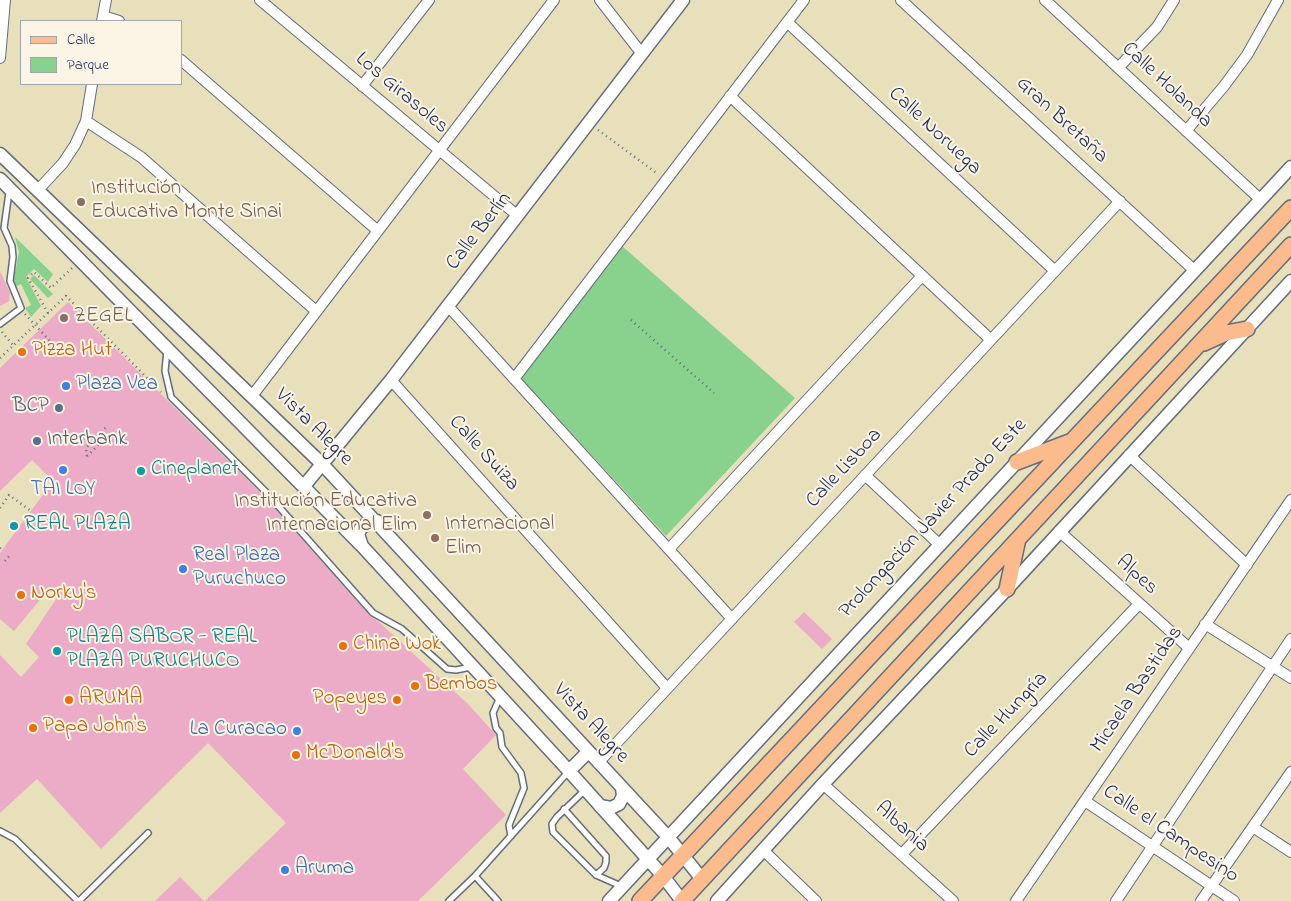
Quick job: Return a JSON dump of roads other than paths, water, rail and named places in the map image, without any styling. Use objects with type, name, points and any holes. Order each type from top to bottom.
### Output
[{"type":"main road","points":[[640,901],[1291,208]]},
{"type":"main road","points":[[682,901],[1195,346],[1291,245]]},
{"type":"main road","points":[[1195,346],[1220,335],[1247,329]]},
{"type":"main road","points":[[1017,462],[1076,439]]},
{"type":"main road","points":[[1007,589],[1018,538]]},
{"type":"street","points":[[0,58],[5,0]]},
{"type":"street","points":[[103,18],[106,0]]},
{"type":"street","name":"Los Girasoles","points":[[260,0],[518,216]]},
{"type":"street","points":[[271,0],[293,27]]},
{"type":"street","points":[[252,396],[554,0]]},
{"type":"street","points":[[600,0],[642,54]]},
{"type":"street","name":"Calle Berlín","points":[[304,486],[391,380],[683,0]]},
{"type":"street","points":[[514,378],[804,0]]},
{"type":"street","name":"Gran Bretaña","points":[[901,0],[1195,271]]},
{"type":"street","name":"Calle Holanda","points":[[1045,0],[1261,200]]},
{"type":"street","points":[[1118,68],[1157,27],[1174,0]]},
{"type":"street","points":[[1186,130],[1224,86],[1247,55],[1278,0]]},
{"type":"street","points":[[362,86],[425,1]]},
{"type":"street","name":"Calle Noruega","points":[[787,22],[1055,270]]},
{"type":"street","points":[[182,61],[378,231]]},
{"type":"street","points":[[38,190],[67,158],[86,121],[92,85]]},
{"type":"street","points":[[730,96],[990,340]]},
{"type":"street","points":[[86,121],[141,157],[316,311]]},
{"type":"street","name":"Vista Alegre","points":[[0,154],[323,465],[377,521],[668,837],[702,879]]},
{"type":"street","name":"Prolongación Javier Prado Este","points":[[609,901],[1291,167]]},
{"type":"street","points":[[10,189],[23,176]]},
{"type":"street","points":[[0,180],[362,546],[569,771],[663,876],[682,901]]},
{"type":"street","name":"Calle Lisboa","points":[[598,763],[1120,201]]},
{"type":"street","points":[[668,549],[922,276]]},
{"type":"street","points":[[717,901],[823,784],[1007,589],[1291,282]]},
{"type":"street","points":[[448,306],[732,619]]},
{"type":"street","name":"Calle Suiza","points":[[391,380],[667,688]]},
{"type":"street","points":[[1129,455],[1247,565]]},
{"type":"street","points":[[865,475],[940,545]]},
{"type":"street","name":"Micaela Bastidas","points":[[1016,901],[1291,500]]},
{"type":"street","points":[[362,546],[359,540],[360,528],[371,521],[377,521]]},
{"type":"street","name":"Alpes","points":[[1059,531],[1189,648]]},
{"type":"street","name":"Calle Hungría","points":[[902,854],[1139,604]]},
{"type":"street","points":[[1205,624],[1291,678]]},
{"type":"street","points":[[1116,901],[1291,639]]},
{"type":"street","points":[[569,771],[588,752]]},
{"type":"street","points":[[1201,901],[1291,772]]},
{"type":"street","name":"Albania","points":[[823,784],[953,901]]},
{"type":"street","points":[[600,806],[611,808],[619,804],[623,796],[622,788]]},
{"type":"street","name":"Calle el Campesino","points":[[1085,801],[1234,901]]},
{"type":"street","points":[[1253,827],[1291,852]]},
{"type":"street","points":[[764,850],[816,901]]},
{"type":"lane","points":[[0,325],[20,309],[10,281],[13,257],[12,246],[4,228],[10,189]]},
{"type":"lane","points":[[167,347],[165,371],[172,397],[264,490],[373,613],[402,629],[447,669],[456,670],[473,667]]},
{"type":"lane","points":[[500,696],[493,713],[496,728],[500,733],[502,747],[521,773],[524,788],[509,825],[511,836]]},
{"type":"lane","points":[[449,901],[475,876],[569,771]]},
{"type":"lane","points":[[586,790],[564,809],[552,824],[552,832],[596,875],[622,886]]},
{"type":"lane","points":[[564,809],[606,856],[604,868],[596,875]]},
{"type":"lane","points":[[0,831],[15,838],[79,901],[148,833]]},
{"type":"lane","points":[[475,876],[498,901]]},
{"type":"place","name":"Institución Educativa Monte Sinai","points":[[81,202]]},
{"type":"place","name":"ZEGEL","points":[[64,318]]},
{"type":"place","name":"Pizza Hut","points":[[22,352]]},
{"type":"place","name":"Plaza Vea","points":[[66,386]]},
{"type":"place","name":"BCP","points":[[59,408]]},
{"type":"place","name":"Interbank","points":[[37,441]]},
{"type":"place","name":"TAI LOY","points":[[63,470]]},
{"type":"place","name":"Cineplanet","points":[[141,471]]},
{"type":"place","name":"Institución Educativa Internacional Elim","points":[[427,515]]},
{"type":"place","name":"REAL PLAZA","points":[[14,526]]},
{"type":"place","name":"Internacional Elim","points":[[435,538]]},
{"type":"place","name":"Real Plaza Puruchuco","points":[[183,569]]},
{"type":"place","name":"Norky's","points":[[21,595]]},
{"type":"place","name":"China Wok","points":[[343,646]]},
{"type":"place","name":"PLAZA SABOR - REAL PLAZA PURUCHUCO","points":[[57,651]]},
{"type":"place","name":"Bembos","points":[[415,686]]},
{"type":"place","name":"ARUMA","points":[[69,700]]},
{"type":"place","name":"Popeyes","points":[[397,700]]},
{"type":"place","name":"Papa John's","points":[[33,728]]},
{"type":"place","name":"La Curacao","points":[[297,731]]},
{"type":"place","name":"McDonald's","points":[[296,755]]},
{"type":"place","name":"Aruma","points":[[285,870]]}]
